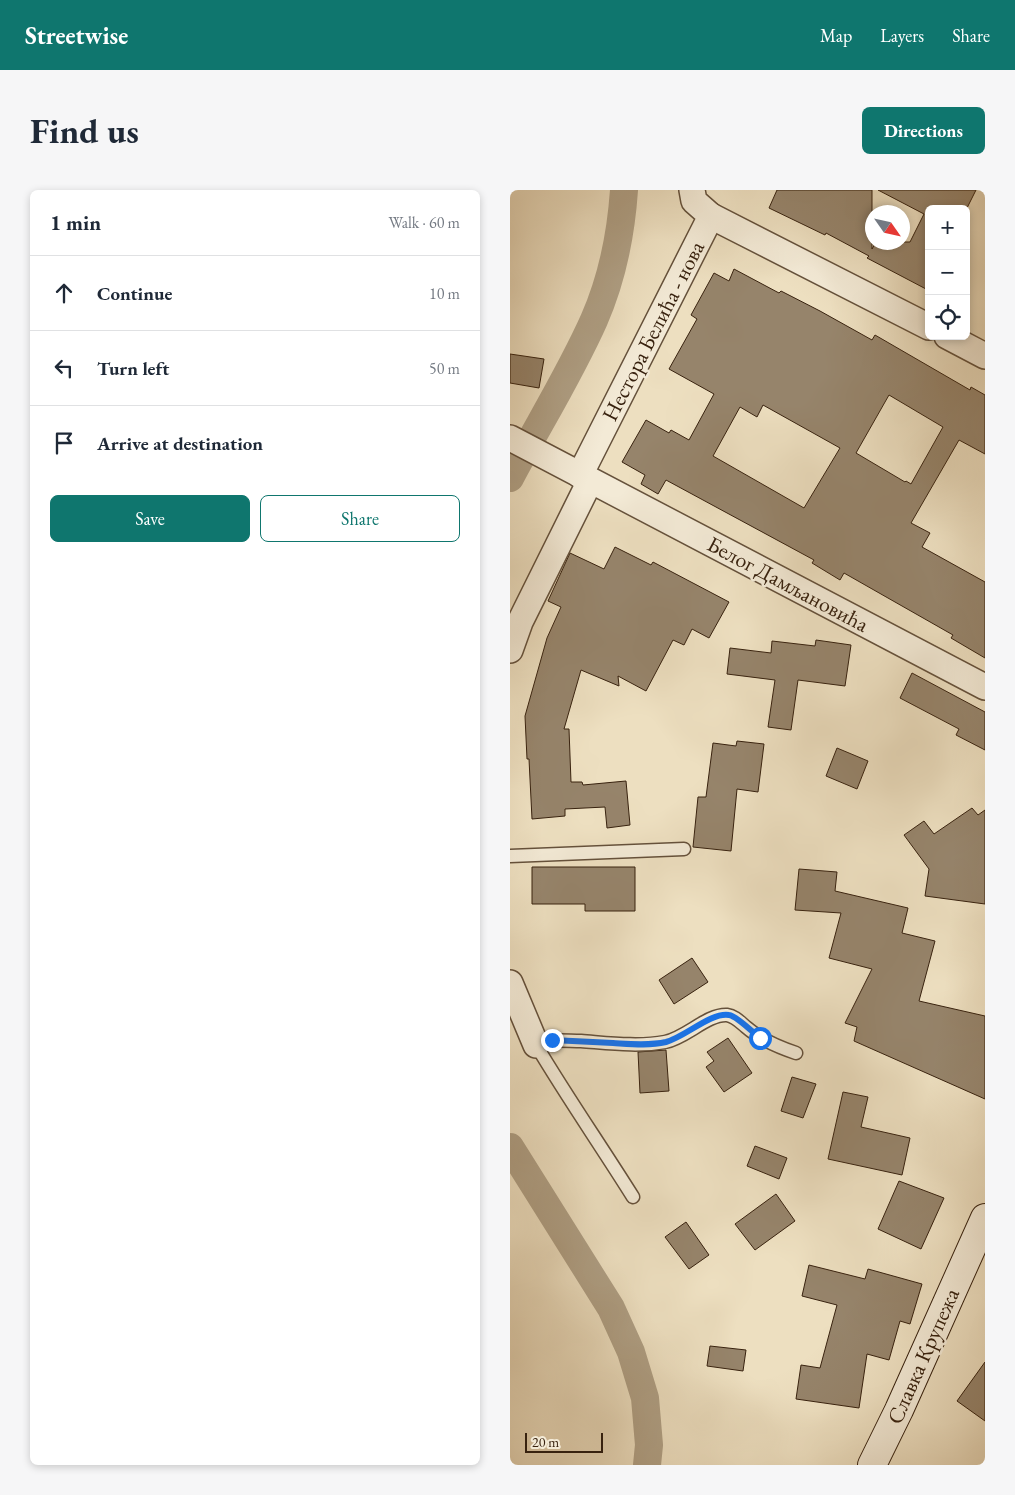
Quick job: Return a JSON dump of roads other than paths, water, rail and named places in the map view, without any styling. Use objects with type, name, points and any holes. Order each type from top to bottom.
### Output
[{"type":"street","name":"Нестора Белића - нова","points":[[585,478],[711,216],[694,200],[692,190]]},
{"type":"street","points":[[711,216],[925,325]]},
{"type":"street","points":[[955,340],[985,356]]},
{"type":"street","name":"Белог Дамљановића","points":[[511,439],[985,687]]},
{"type":"street","points":[[510,650],[520,622],[585,478]]},
{"type":"street","points":[[510,983],[536,1045]]},
{"type":"street","name":"Славка Крупежа","points":[[872,1465],[899,1410],[985,1218]]},
{"type":"lane","points":[[510,856],[684,849]]},
{"type":"lane","points":[[633,1197],[595,1136],[567,1097],[536,1045],[552,1040],[640,1044],[666,1042],[684,1035],[709,1020],[729,1015],[736,1018],[760,1038],[796,1053]]},
{"type":"waterway","points":[[510,478],[575,360],[594,320],[606,289],[615,256],[624,190]]},
{"type":"waterway","points":[[510,1147],[611,1308],[631,1352],[645,1398],[649,1445],[647,1465]]}]
